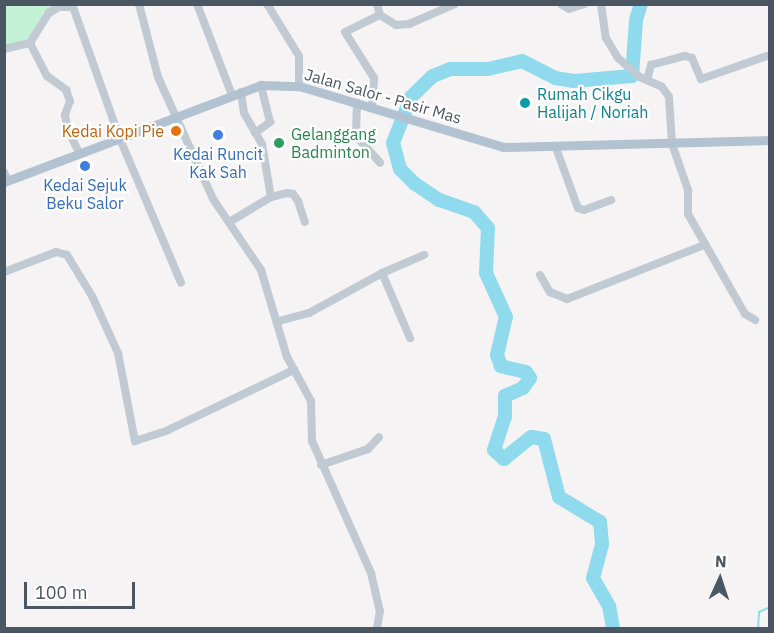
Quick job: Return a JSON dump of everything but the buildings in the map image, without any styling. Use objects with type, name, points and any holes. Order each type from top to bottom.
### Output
[{"type":"main road","name":"Jalan Salor - Pasir Mas","points":[[6,178],[120,139],[261,86],[299,86],[503,147],[770,140]]},
{"type":"street","points":[[139,4],[158,77],[213,199],[231,221],[261,270],[279,321],[279,333],[294,370],[311,401],[310,434],[321,465],[352,524],[371,573],[380,611],[377,628]]},
{"type":"street","points":[[197,4],[266,159],[271,197]]},
{"type":"street","points":[[267,4],[299,56],[299,86]]},
{"type":"street","points":[[377,4],[380,15],[396,25],[409,24],[455,4]]},
{"type":"street","points":[[561,4],[569,9],[584,4]]},
{"type":"street","points":[[601,4],[606,38],[627,67],[644,79],[662,87],[669,97],[672,144],[688,190],[688,213],[704,246],[745,314],[755,320]]},
{"type":"street","points":[[4,49],[30,43],[49,13],[59,7],[73,7],[120,139],[181,283]]},
{"type":"street","points":[[372,108],[374,78],[345,32],[380,15]]},
{"type":"street","points":[[30,43],[47,76],[68,93],[68,130],[79,153]]},
{"type":"street","points":[[644,79],[651,65],[685,56],[692,58],[701,79],[770,55]]},
{"type":"street","points":[[255,133],[270,122],[261,86]]},
{"type":"street","points":[[357,103],[356,136],[380,163]]},
{"type":"street","points":[[556,147],[578,207],[584,210],[611,200]]},
{"type":"street","points":[[231,221],[271,197],[294,194],[305,222]]},
{"type":"street","points":[[540,275],[550,292],[567,299],[704,246]]},
{"type":"street","points":[[4,272],[57,252],[67,255],[101,313],[118,353],[135,441],[168,430],[294,370]]},
{"type":"street","points":[[279,321],[309,313],[382,273],[424,255]]},
{"type":"street","points":[[382,273],[410,338]]},
{"type":"street","points":[[321,465],[368,449],[380,437]]},
{"type":"green space","points":[[5,5],[57,5],[43,13],[39,29],[27,41],[5,47]]},
{"type":"waterway","points":[[613,628],[609,606],[593,578],[602,544],[600,522],[559,497],[544,439],[531,437],[504,459],[494,450],[505,417],[505,396],[523,388],[530,378],[526,372],[501,366],[497,355],[506,317],[486,273],[488,228],[474,212],[439,200],[415,184],[400,169],[393,143],[411,97],[433,76],[450,69],[488,69],[522,61],[555,78],[574,81],[632,76],[636,20],[641,4]]},
{"type":"waterway","points":[[758,628],[759,612],[770,607]]},
{"type":"place","name":"Rumah Cikgu Halijah / Noriah","points":[[525,103]]},
{"type":"place","name":"Kedai Kopi Pie","points":[[176,131]]},
{"type":"place","name":"Kedai Runcit Kak Sah","points":[[218,135]]},
{"type":"place","name":"Gelanggang Badminton","points":[[279,143]]},
{"type":"place","name":"Kedai Sejuk Beku Salor","points":[[85,166]]}]
